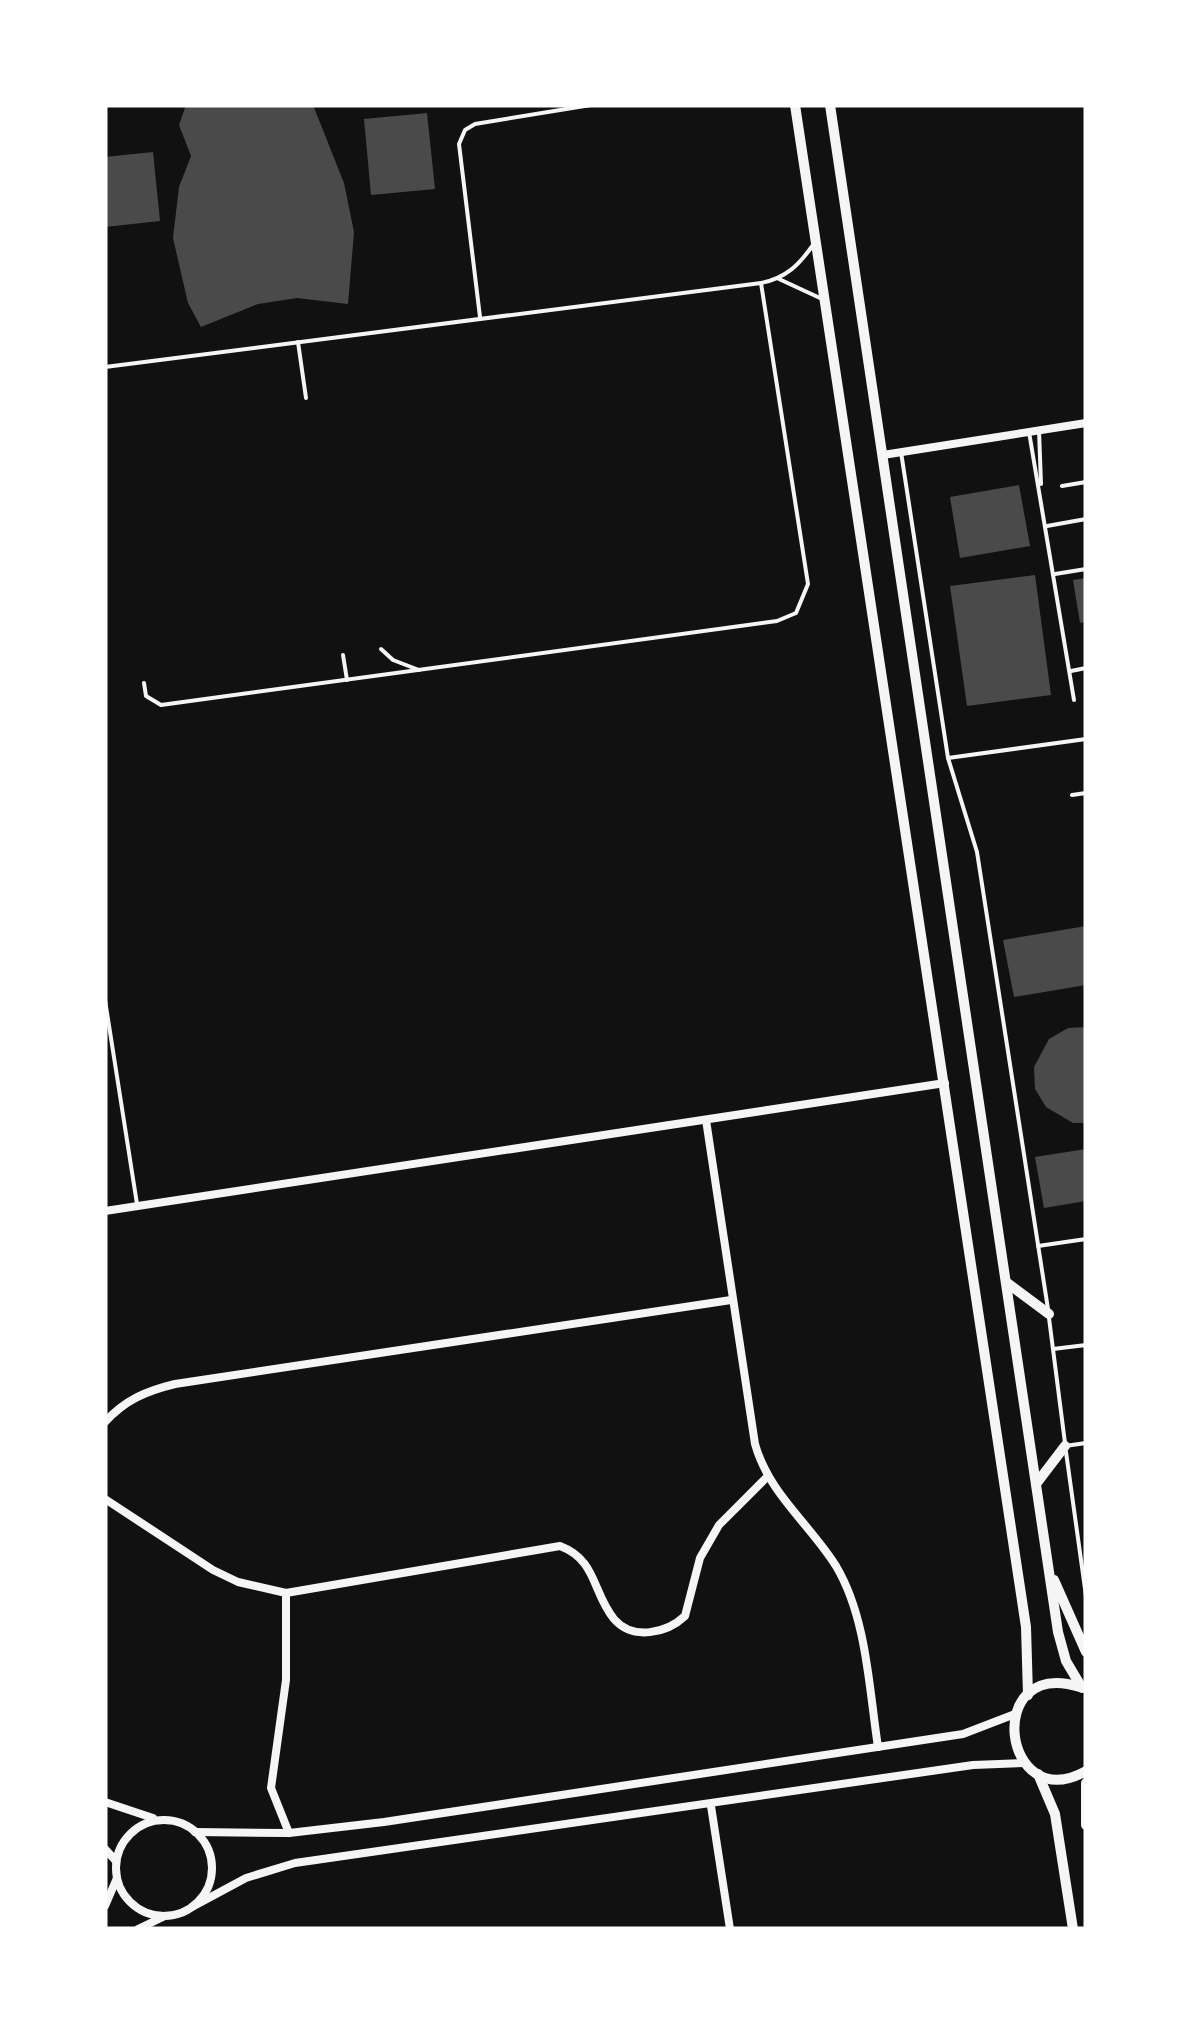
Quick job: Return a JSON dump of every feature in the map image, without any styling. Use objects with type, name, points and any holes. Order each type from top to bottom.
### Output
[{"type":"main road","points":[[795,105],[821,298],[1026,1627],[1028,1696]]},
{"type":"main road","points":[[830,105],[1050,1573],[1062,1647],[1084,1689]]},
{"type":"main road","points":[[1006,1282],[1049,1314]]},
{"type":"main road","points":[[1036,1484],[1065,1446]]},
{"type":"main road","points":[[1050,1573],[1086,1652]]},
{"type":"main road","points":[[1084,1689],[1054,1683],[1028,1696],[1015,1714],[1013,1740],[1024,1763],[1038,1774],[1064,1779],[1086,1772]]},
{"type":"main road","points":[[1038,1774],[1055,1814],[1073,1929]]},
{"type":"main road","points":[[1086,1784],[1086,1824]]},
{"type":"street","points":[[883,455],[1086,424]]},
{"type":"street","points":[[105,1210],[945,1083]]},
{"type":"street","points":[[706,1120],[755,1444],[766,1477],[844,1581],[861,1638],[878,1747]]},
{"type":"street","points":[[105,1422],[120,1406],[145,1392],[174,1384],[731,1300]]},
{"type":"street","points":[[105,1499],[213,1570],[238,1582],[286,1593],[548,1544],[581,1557],[613,1618],[638,1631],[664,1630],[685,1616],[700,1558],[719,1525],[766,1477]]},
{"type":"street","points":[[286,1593],[286,1680],[271,1788],[289,1833]]},
{"type":"street","points":[[105,1802],[195,1832],[289,1833],[963,1734],[1015,1714]]},
{"type":"street","points":[[138,1929],[192,1907],[246,1878],[295,1863],[974,1766],[1024,1763]]},
{"type":"street","points":[[711,1806],[730,1929]]},
{"type":"street","points":[[162,1820],[127,1837],[116,1861],[117,1878],[130,1902],[140,1910],[165,1916]]},
{"type":"street","points":[[192,1907],[204,1895],[212,1862],[195,1832]]},
{"type":"street","points":[[105,1849],[116,1861]]},
{"type":"street","points":[[105,1906],[117,1878]]},
{"type":"lane","points":[[480,317],[459,144],[465,130],[475,124],[592,105]]},
{"type":"lane","points":[[105,368],[779,279],[799,264],[814,245]]},
{"type":"lane","points":[[779,279],[821,298]]},
{"type":"lane","points":[[144,683],[146,696],[162,705],[777,621],[796,613],[808,584],[761,282]]},
{"type":"lane","points":[[298,342],[306,398]]},
{"type":"lane","points":[[1039,430],[1041,484]]},
{"type":"lane","points":[[1028,432],[1041,484],[1074,700]]},
{"type":"lane","points":[[900,452],[948,758],[976,852],[1049,1314],[1086,1596]]},
{"type":"lane","points":[[1062,486],[1086,482]]},
{"type":"lane","points":[[1047,526],[1086,519]]},
{"type":"lane","points":[[1055,574],[1086,569]]},
{"type":"lane","points":[[381,649],[408,667],[424,671]]},
{"type":"lane","points":[[343,655],[347,682]]},
{"type":"lane","points":[[1070,671],[1086,668]]},
{"type":"lane","points":[[948,758],[1086,739]]},
{"type":"lane","points":[[1072,795],[1086,794]]},
{"type":"lane","points":[[105,1000],[136,1204]]},
{"type":"lane","points":[[1038,1246],[1086,1239]]},
{"type":"lane","points":[[1053,1349],[1086,1344]]},
{"type":"lane","points":[[1065,1446],[1086,1443]]},
{"type":"building","points":[[186,105],[313,105],[344,183],[354,232],[348,304],[297,298],[258,304],[201,327],[188,303],[173,238],[179,187],[191,156],[179,125]]},
{"type":"building","points":[[427,113],[435,189],[371,195],[364,119]]},
{"type":"building","points":[[153,152],[160,221],[105,227],[105,157]]},
{"type":"building","points":[[1019,485],[1030,546],[960,558],[950,497]]},
{"type":"building","points":[[1035,575],[1051,695],[967,706],[950,586]]},
{"type":"building","points":[[1086,578],[1086,622],[1080,623],[1073,580]]},
{"type":"building","points":[[1086,926],[1086,985],[1014,997],[1003,940]]},
{"type":"building","points":[[1086,1027],[1086,1123],[1073,1123],[1046,1107],[1035,1089],[1034,1067],[1049,1039],[1068,1028]]},
{"type":"building","points":[[1086,1149],[1086,1201],[1044,1208],[1035,1157]]}]
